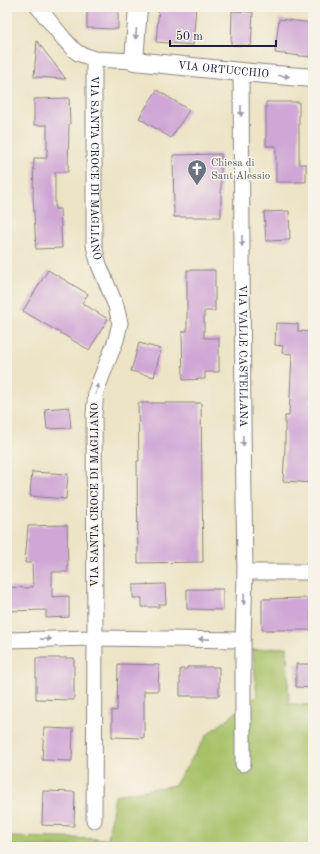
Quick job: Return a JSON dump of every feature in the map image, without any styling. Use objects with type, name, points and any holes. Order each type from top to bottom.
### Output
[{"type":"street","points":[[38,7],[74,50],[84,56],[94,59],[134,61],[138,7]]},
{"type":"street","name":"VIA SANTA CROCE DI MAGLIANO","points":[[94,59],[94,245],[99,265],[116,306],[120,322],[116,340],[95,394],[93,428],[96,638],[94,820]]},
{"type":"street","name":"VIA ORTUCCHIO","points":[[134,61],[313,78]]},
{"type":"street","name":"VIA VALLE CASTELLANA","points":[[241,72],[245,572],[243,640],[243,764]]},
{"type":"street","points":[[245,572],[313,572]]},
{"type":"street","points":[[7,640],[96,638],[243,640]]},
{"type":"green space","points":[[287,647],[289,704],[313,705],[313,847],[7,847],[7,837],[108,839],[115,795],[175,785],[207,735],[257,696],[253,650]]},
{"type":"building","points":[[87,7],[118,7],[118,29],[87,28]]},
{"type":"building","points":[[159,7],[196,7],[193,45],[156,42]]},
{"type":"building","points":[[232,11],[253,12],[251,46],[231,45]]},
{"type":"building","points":[[279,19],[313,23],[310,57],[275,53]]},
{"type":"building","points":[[37,41],[66,79],[34,77]]},
{"type":"building","points":[[157,90],[189,110],[171,138],[139,118]]},
{"type":"building","points":[[69,98],[70,124],[68,172],[55,172],[55,209],[60,209],[62,248],[36,249],[33,196],[34,158],[47,158],[47,125],[34,125],[34,99]]},
{"type":"building","points":[[266,102],[299,102],[299,164],[306,164],[306,182],[276,182],[276,146],[266,146]]},
{"type":"building","name":"Chiesa di Sant'Alessio","points":[[221,154],[221,217],[174,217],[173,155]]},
{"type":"building","points":[[289,211],[290,240],[266,241],[264,212]]},
{"type":"building","points":[[48,270],[88,294],[82,303],[108,319],[89,350],[23,311]]},
{"type":"building","points":[[187,270],[215,270],[215,311],[204,311],[204,338],[219,338],[219,372],[205,372],[205,379],[183,380],[182,332],[187,331]]},
{"type":"building","points":[[276,323],[298,324],[298,331],[313,332],[313,398],[311,398],[310,458],[313,459],[313,483],[283,481],[285,416],[289,416],[292,354],[282,353],[283,346],[275,345]]},
{"type":"building","points":[[139,343],[161,349],[154,377],[131,371]]},
{"type":"building","points":[[138,403],[201,403],[203,562],[138,563]]},
{"type":"building","points":[[69,407],[71,428],[47,429],[45,409]]},
{"type":"building","points":[[32,472],[68,474],[66,499],[30,496]]},
{"type":"building","points":[[67,525],[68,572],[52,572],[52,597],[69,596],[69,617],[46,618],[46,610],[7,611],[7,587],[33,587],[32,563],[25,563],[28,526]]},
{"type":"building","points":[[165,584],[166,604],[159,604],[159,607],[142,607],[142,598],[133,598],[133,585]]},
{"type":"building","points":[[187,589],[223,589],[223,610],[187,609]]},
{"type":"building","points":[[310,598],[311,630],[262,630],[262,599]]},
{"type":"building","points":[[36,658],[74,658],[74,700],[36,699]]},
{"type":"building","points":[[118,664],[159,665],[158,691],[144,691],[144,738],[112,737],[112,710],[117,711]]},
{"type":"building","points":[[296,664],[313,664],[313,688],[296,687]]},
{"type":"building","points":[[187,667],[219,667],[219,696],[180,696],[180,669],[187,669]]},
{"type":"building","points":[[44,728],[73,729],[72,761],[42,760]]},
{"type":"building","points":[[43,791],[75,792],[74,826],[42,825]]},
{"type":"place","name":"Chiesa di Sant'Alessio","points":[[197,186]]}]
